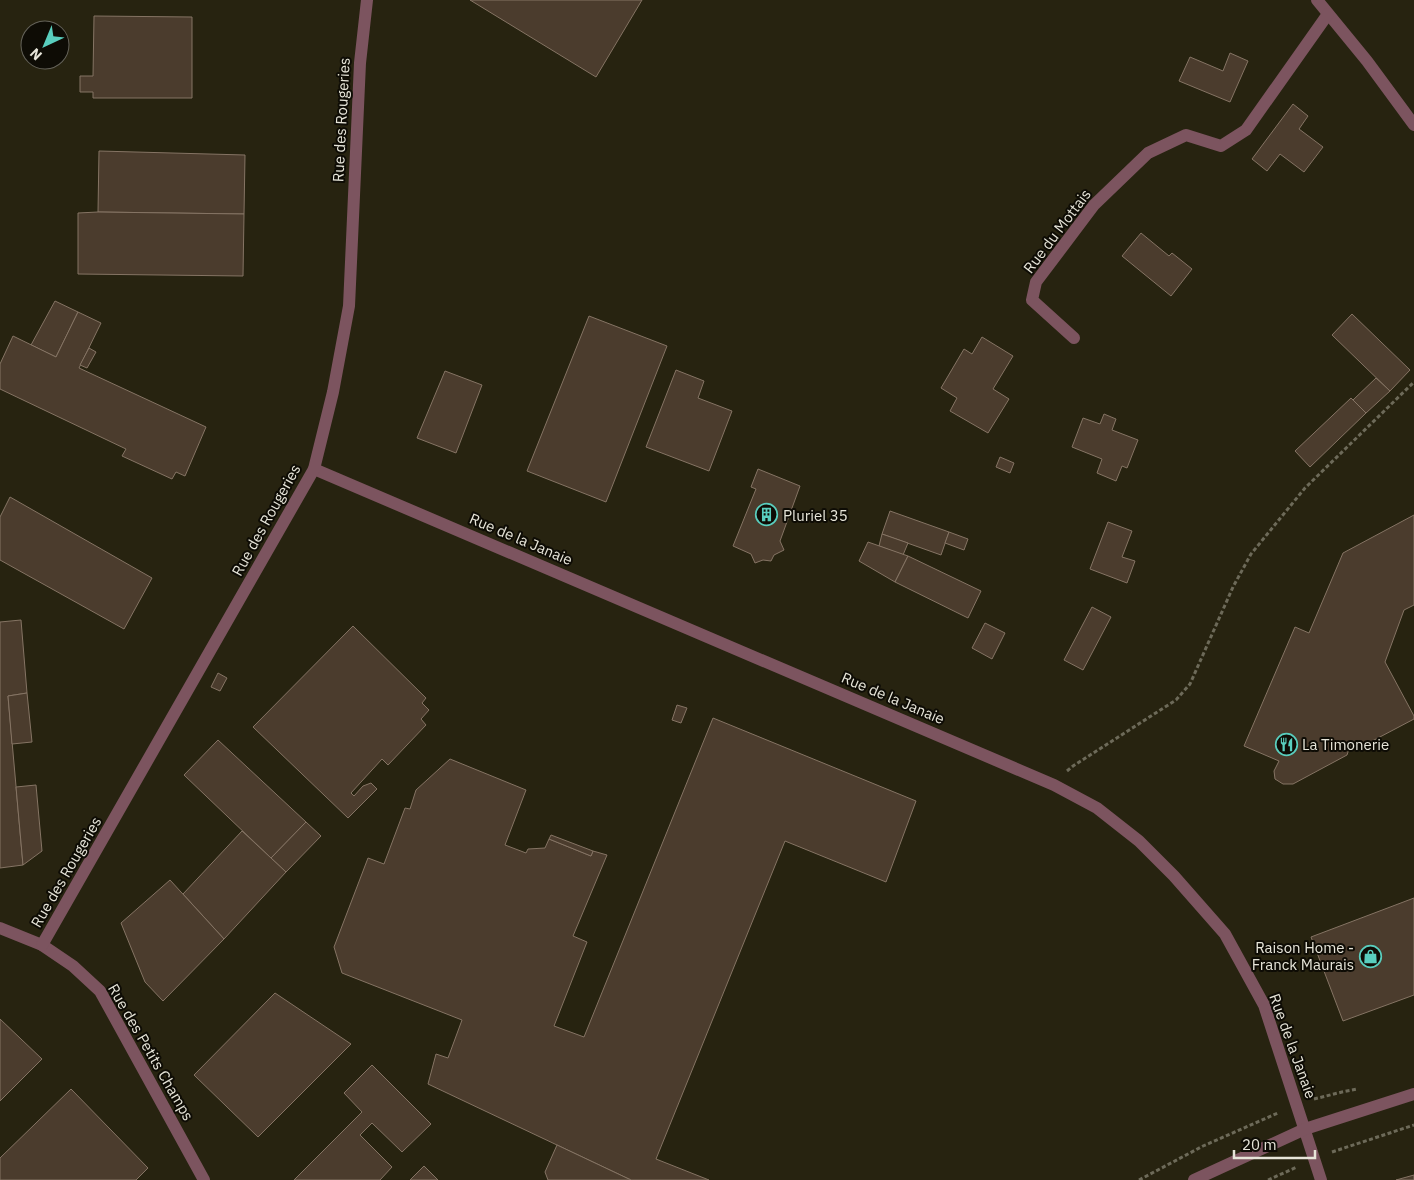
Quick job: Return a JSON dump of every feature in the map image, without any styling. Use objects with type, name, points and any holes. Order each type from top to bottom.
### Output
[{"type":"street","name":"Rue des Rougeries","points":[[42,946],[314,469],[333,392],[349,306],[360,62],[367,0]]},
{"type":"street","points":[[1317,0],[1367,61],[1414,124]]},
{"type":"street","name":"Rue du Mottais","points":[[1074,338],[1032,300],[1036,282],[1094,205],[1148,153],[1186,134],[1221,146],[1246,130],[1328,14]]},
{"type":"street","name":"Rue de la Janaie","points":[[314,469],[1054,785],[1097,808],[1139,841],[1174,876],[1225,934],[1264,1006],[1321,1180]]},
{"type":"street","name":"Rue des Petits Champs","points":[[0,928],[42,946],[73,966],[100,991],[204,1180]]},
{"type":"street","points":[[1194,1180],[1305,1129],[1414,1094]]},
{"type":"path","points":[[1054,785],[1072,766],[1181,695],[1190,684],[1233,587],[1251,554],[1305,488],[1414,382]]},
{"type":"path","points":[[1139,1180],[1203,1146],[1297,1104],[1360,1089]]},
{"type":"path","points":[[1268,1180],[1314,1159],[1414,1125]]},
{"type":"building","points":[[470,0],[642,0],[596,77]]},
{"type":"building","points":[[94,16],[192,17],[192,98],[93,98],[93,92],[80,92],[80,76],[93,76]]},
{"type":"building","points":[[1230,53],[1248,61],[1230,102],[1179,81],[1190,57],[1223,71]]},
{"type":"building","points":[[1293,104],[1308,116],[1299,129],[1323,147],[1304,172],[1280,154],[1267,171],[1252,159]]},
{"type":"building","points":[[99,151],[245,155],[244,214],[98,212]]},
{"type":"building","points":[[78,213],[244,214],[243,276],[78,274]]},
{"type":"building","points":[[1141,233],[1169,256],[1172,253],[1192,269],[1171,296],[1122,256]]},
{"type":"building","points":[[55,301],[78,312],[56,357],[31,345]]},
{"type":"building","points":[[78,312],[101,323],[79,368],[206,427],[185,476],[176,472],[172,479],[122,456],[126,449],[0,389],[0,364],[13,336],[56,357]]},
{"type":"building","points":[[1352,314],[1410,370],[1390,391],[1332,335]]},
{"type":"building","points":[[589,316],[667,346],[606,502],[527,471]]},
{"type":"building","points":[[982,337],[1013,356],[993,389],[1009,399],[988,433],[950,411],[957,398],[941,388],[964,349],[972,354]]},
{"type":"building","points":[[89,348],[96,352],[87,368],[80,365]]},
{"type":"building","points":[[676,370],[704,381],[698,398],[732,411],[709,471],[646,447]]},
{"type":"building","points":[[445,371],[482,385],[456,453],[417,438]]},
{"type":"building","points":[[1376,378],[1390,391],[1366,413],[1353,400]]},
{"type":"building","points":[[1351,398],[1366,413],[1310,467],[1295,451]]},
{"type":"building","points":[[1104,414],[1116,419],[1112,430],[1138,440],[1127,468],[1122,466],[1116,481],[1097,473],[1102,459],[1072,447],[1083,418],[1100,424]]},
{"type":"building","points":[[1000,457],[1014,463],[1010,473],[996,467]]},
{"type":"building","name":"Pluriel 35","points":[[758,469],[800,486],[780,541],[784,550],[774,555],[771,561],[763,560],[755,563],[751,554],[733,546],[756,489],[751,487]]},
{"type":"building","points":[[10,497],[152,578],[124,629],[0,560],[0,517]]},
{"type":"building","points":[[890,511],[949,532],[941,555],[882,534]]},
{"type":"building","points":[[1414,515],[1414,605],[1404,610],[1385,662],[1414,719],[1359,748],[1350,746],[1347,755],[1293,784],[1283,784],[1275,779],[1274,771],[1279,761],[1244,746],[1295,627],[1309,633],[1343,553]]},
{"type":"building","points":[[1108,522],[1132,531],[1122,557],[1135,561],[1127,583],[1090,569]]},
{"type":"building","points":[[949,532],[968,539],[964,550],[945,543]]},
{"type":"building","points":[[882,534],[908,543],[903,555],[879,546]]},
{"type":"building","points":[[868,542],[908,556],[895,582],[859,561]]},
{"type":"building","points":[[908,556],[981,591],[968,618],[895,582]]},
{"type":"building","points":[[1092,607],[1111,617],[1083,670],[1064,660]]},
{"type":"building","points":[[21,620],[27,693],[8,696],[23,865],[0,868],[0,622]]},
{"type":"building","points":[[985,623],[1005,633],[992,659],[972,648]]},
{"type":"building","points":[[353,626],[426,698],[422,703],[429,710],[421,719],[426,725],[388,765],[382,759],[351,793],[354,796],[363,786],[371,783],[377,789],[348,818],[253,727]]},
{"type":"building","points":[[218,673],[227,678],[220,691],[211,687]]},
{"type":"building","points":[[27,693],[32,742],[12,744],[8,696]]},
{"type":"building","points":[[677,705],[687,708],[681,723],[672,720]]},
{"type":"building","points":[[713,718],[916,801],[886,882],[785,841],[656,1159],[709,1180],[631,1180],[428,1084],[436,1054],[448,1058],[462,1020],[342,973],[334,947],[368,858],[384,864],[405,808],[410,809],[416,790],[450,759],[526,790],[505,845],[526,853],[528,849],[545,848],[549,839],[591,856],[593,851],[607,855],[573,936],[587,942],[554,1026],[584,1037]]},
{"type":"building","points":[[218,740],[306,822],[271,858],[184,775]]},
{"type":"building","points":[[36,785],[42,851],[23,865],[16,787]]},
{"type":"building","points":[[306,822],[321,836],[286,872],[271,858]]},
{"type":"building","points":[[242,831],[286,872],[224,939],[183,894]]},
{"type":"building","points":[[551,835],[593,851],[591,856],[549,839]]},
{"type":"building","points":[[170,880],[224,939],[163,1001],[145,982],[121,923]]},
{"type":"building","points":[[1414,898],[1414,995],[1343,1021],[1311,937]]},
{"type":"building","points":[[275,993],[351,1044],[258,1137],[194,1075]]},
{"type":"building","points":[[0,1019],[42,1059],[0,1101]]},
{"type":"building","points":[[372,1065],[431,1124],[402,1152],[372,1123],[360,1135],[392,1167],[380,1180],[294,1180],[362,1112],[344,1093]]},
{"type":"building","points":[[71,1089],[148,1168],[136,1180],[0,1180],[0,1158]]},
{"type":"building","points":[[557,1145],[631,1180],[548,1180],[545,1172]]},
{"type":"building","points":[[424,1166],[438,1180],[410,1180]]},
{"type":"building","points":[[1414,1175],[1414,1180],[1396,1180]]},
{"type":"place","name":"Pluriel 35","points":[[767,515]]},
{"type":"place","name":"La Timonerie","points":[[1286,744]]},
{"type":"place","name":"Raison Home - Franck Maurais","points":[[1370,956]]}]
